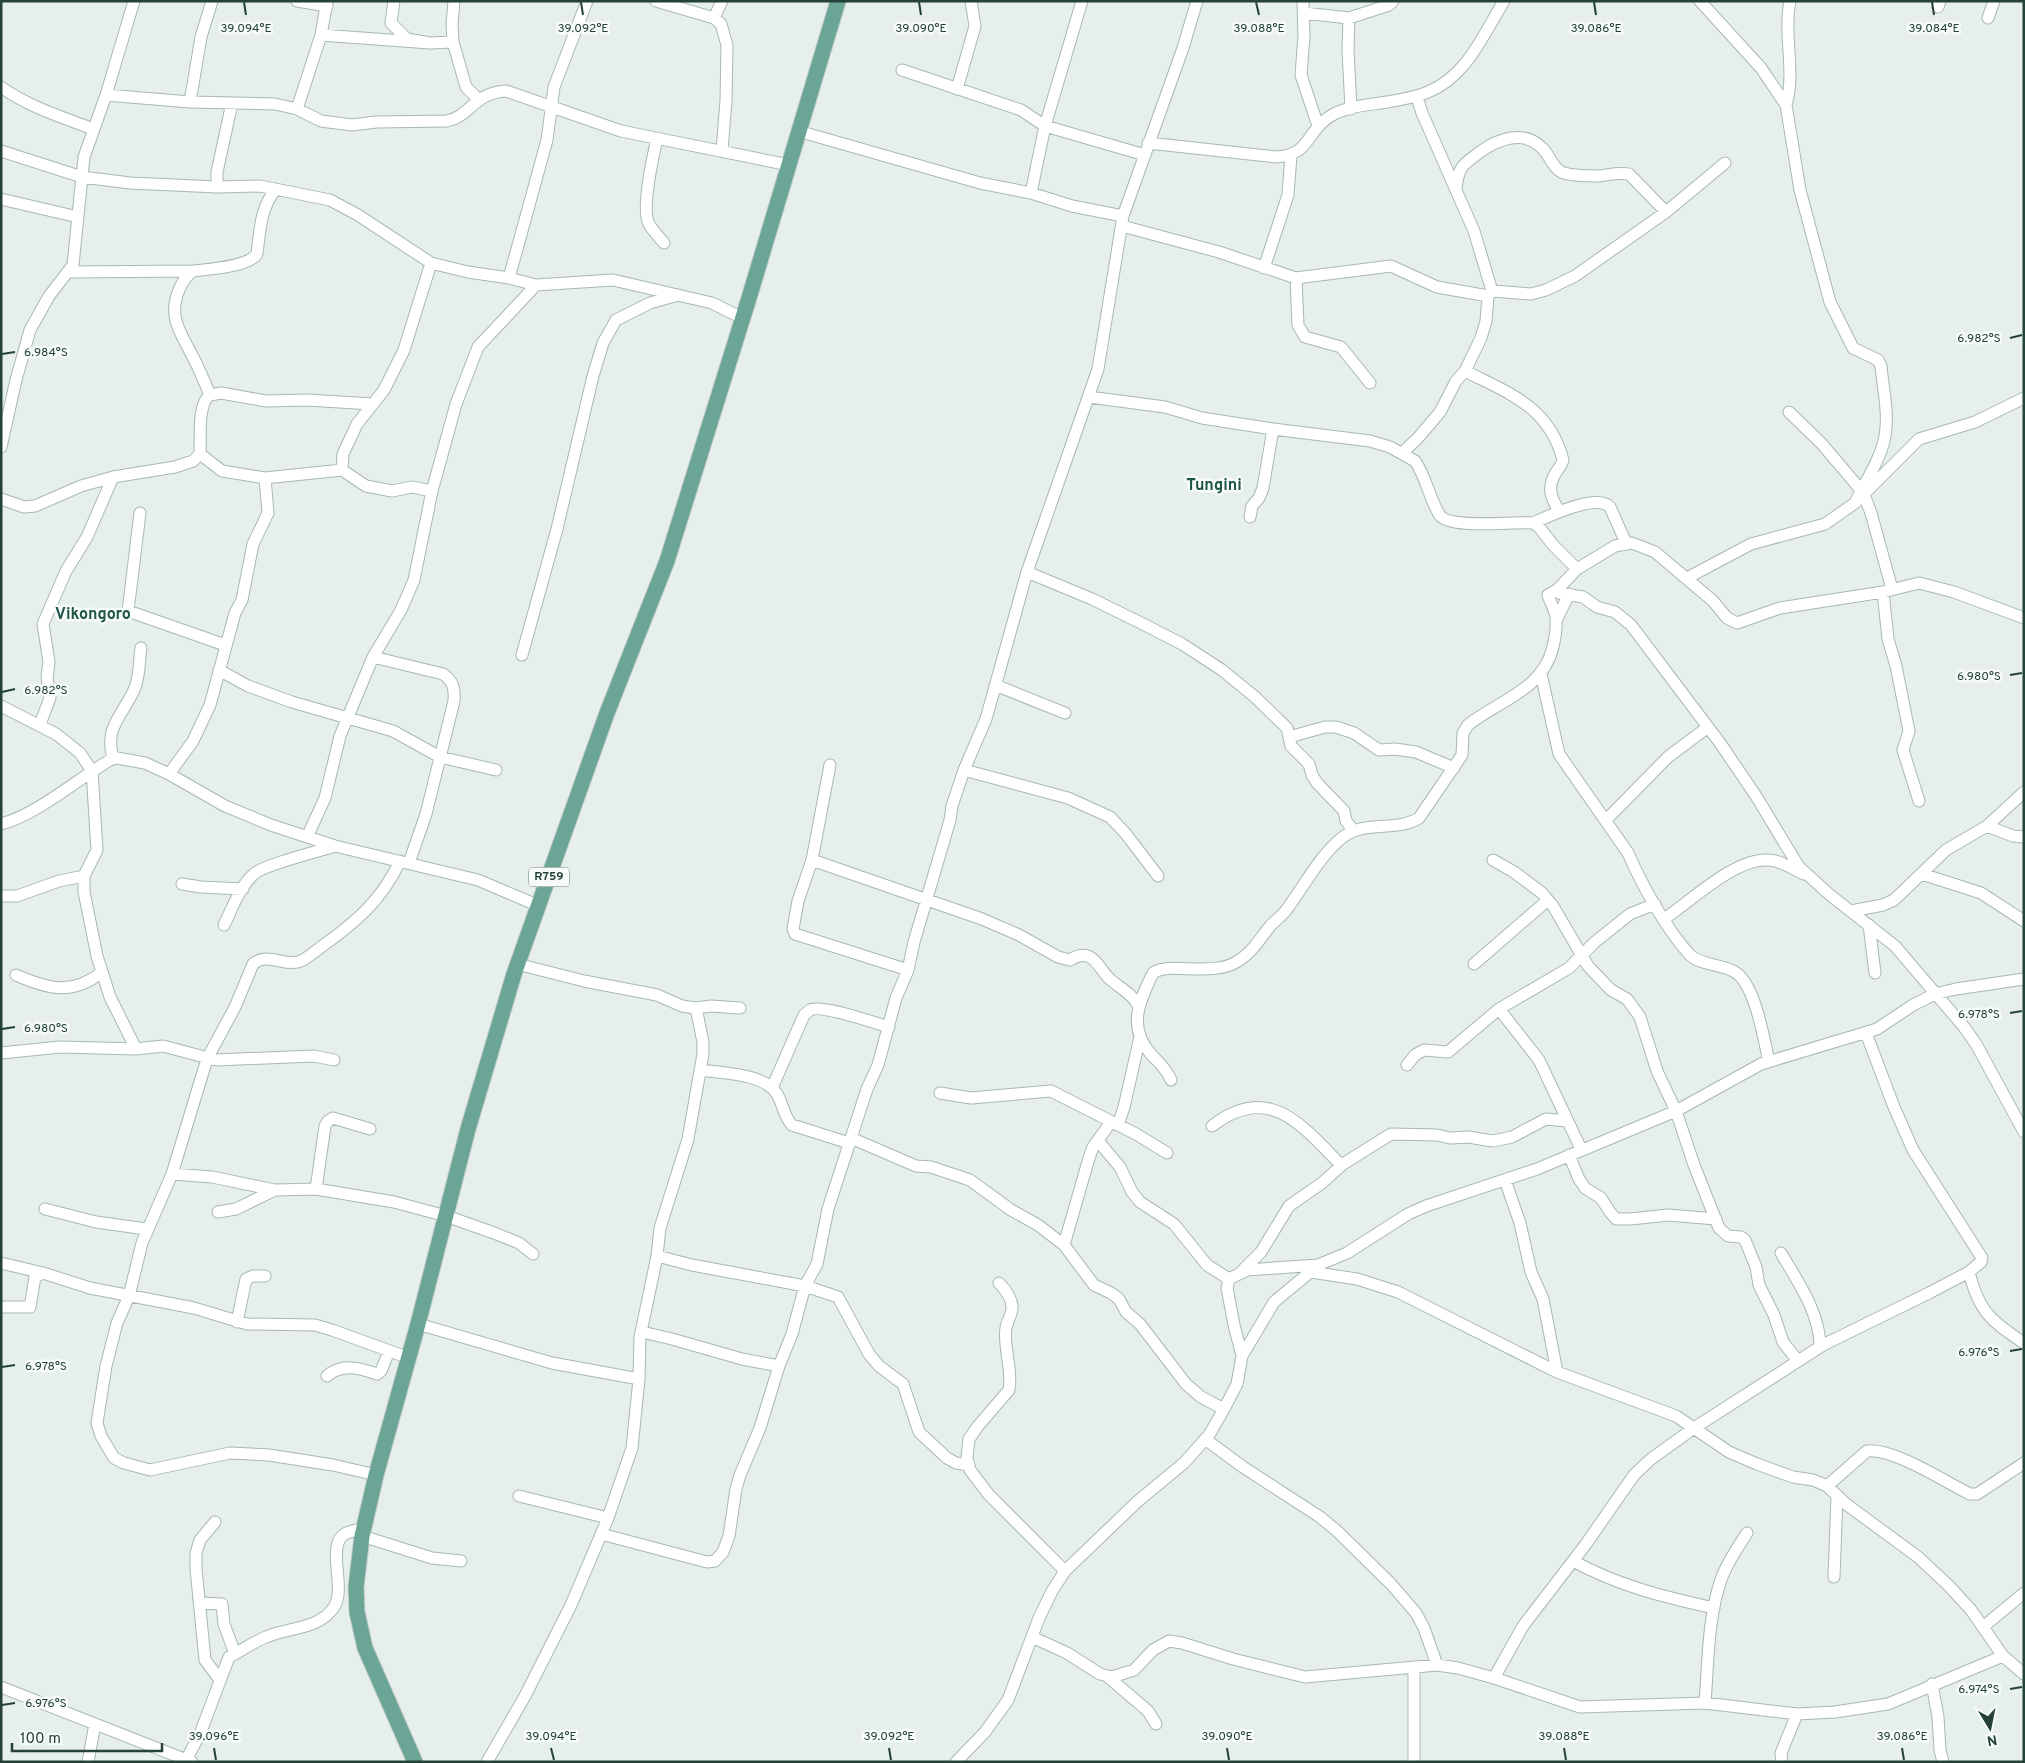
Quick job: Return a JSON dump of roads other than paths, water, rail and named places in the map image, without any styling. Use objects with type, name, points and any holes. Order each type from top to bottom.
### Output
[{"type":"main road","name":"R759","points":[[415,1762],[387,1700],[363,1639],[357,1612],[356,1587],[363,1533],[376,1475],[409,1358],[468,1129],[518,964],[607,713],[667,561],[838,1]]},
{"type":"street","points":[[1,447],[16,380],[30,330],[49,296],[69,272],[74,259],[84,156],[106,95],[134,1]]},
{"type":"street","points":[[190,102],[202,37],[212,1]]},
{"type":"street","points":[[297,1],[327,4],[321,35],[297,109]]},
{"type":"street","points":[[394,1],[391,23],[407,39],[430,43]]},
{"type":"street","points":[[454,1],[453,42],[466,87],[478,99]]},
{"type":"street","points":[[509,278],[547,140],[554,87],[587,1]]},
{"type":"street","points":[[656,1],[714,18],[721,24],[727,45],[726,101],[722,150]]},
{"type":"street","points":[[714,18],[722,1]]},
{"type":"street","points":[[957,89],[975,26],[971,1]]},
{"type":"street","points":[[1031,193],[1045,126],[1082,1]]},
{"type":"street","points":[[601,1534],[707,1562],[715,1561],[723,1552],[729,1536],[740,1475],[760,1428],[779,1366],[792,1334],[805,1286],[819,1259],[828,1208],[867,1089],[878,1064],[896,998],[908,970],[914,942],[950,820],[952,806],[964,770],[986,719],[1028,572],[1098,369],[1123,221],[1197,1]]},
{"type":"street","points":[[1303,1],[1301,75],[1318,126]]},
{"type":"street","points":[[1304,13],[1349,18],[1389,5],[1393,1]]},
{"type":"street","points":[[1148,143],[1277,157],[1291,155],[1300,150],[1318,126],[1330,116],[1351,109],[1417,96],[1430,92],[1450,80],[1472,57],[1504,1]]},
{"type":"street","points":[[1700,1],[1761,68],[1786,105]]},
{"type":"street","points":[[1687,578],[1751,544],[1825,524],[1855,503],[1862,492],[1885,436],[1886,418],[1881,366],[1878,360],[1853,348],[1830,302],[1800,190],[1786,105],[1791,82],[1788,14],[1790,1]]},
{"type":"street","points":[[1988,18],[1994,1]]},
{"type":"street","points":[[1349,18],[1348,49],[1351,109]]},
{"type":"street","points":[[321,35],[430,43],[453,42]]},
{"type":"street","points":[[902,70],[1021,110],[1045,126],[1145,155]]},
{"type":"street","points":[[2,88],[51,114],[93,128]]},
{"type":"street","points":[[106,95],[190,102],[275,104],[297,109],[321,121],[352,125],[376,122],[447,122],[456,119],[478,99],[494,92],[506,91],[621,131],[789,165]]},
{"type":"street","points":[[1402,453],[1418,438],[1440,412],[1456,381],[1464,371],[1481,338],[1486,321],[1490,293],[1474,231],[1422,113],[1417,96]]},
{"type":"street","points":[[217,187],[217,172],[232,103]]},
{"type":"street","points":[[798,131],[980,183],[1031,193],[1296,278],[1391,266],[1437,286],[1490,293],[1531,294],[1546,290],[1575,276],[1666,212],[1725,163]]},
{"type":"street","points":[[1456,188],[1458,173],[1462,166],[1493,142],[1520,137],[1529,139],[1542,147],[1558,170],[1564,173],[1597,176],[1629,174],[1666,212]]},
{"type":"street","points":[[657,139],[650,177],[647,216],[649,224],[664,243]]},
{"type":"street","points":[[1,152],[82,177],[130,183],[217,187],[260,186],[330,200],[358,215],[430,263],[536,285],[613,280],[680,294],[712,303],[742,318]]},
{"type":"street","points":[[1264,268],[1288,195],[1291,155]]},
{"type":"street","points":[[69,272],[193,271],[242,264],[254,259],[257,254],[263,212],[270,196],[276,189]]},
{"type":"street","points":[[1,199],[78,217]]},
{"type":"street","points":[[342,470],[344,454],[356,424],[384,390],[404,350],[430,263]]},
{"type":"street","points":[[193,271],[184,279],[174,301],[175,317],[182,339],[194,357],[210,395]]},
{"type":"street","points":[[1296,278],[1298,325],[1305,337],[1341,346],[1370,383]]},
{"type":"street","points":[[307,837],[325,798],[340,736],[372,657],[401,610],[414,580],[432,491],[456,404],[478,347],[536,285]]},
{"type":"street","points":[[522,655],[557,529],[593,376],[603,344],[616,320],[650,303],[680,294]]},
{"type":"street","points":[[1464,371],[1516,397],[1531,407],[1541,418],[1557,444],[1563,460],[1554,476],[1550,490],[1552,500],[1559,511]]},
{"type":"street","points":[[1,499],[13,504],[30,507],[81,486],[113,478],[175,467],[193,461],[200,454],[202,412],[204,402],[210,395],[228,394],[266,401],[307,400],[372,404]]},
{"type":"street","points":[[1089,397],[1165,407],[1202,418],[1370,441],[1380,444],[1412,458],[1417,464],[1437,512],[1444,520],[1461,524],[1533,523],[1559,511],[1590,503],[1607,504],[1626,543]]},
{"type":"street","points":[[1862,492],[1909,447],[1920,439],[1967,425],[2024,398]]},
{"type":"street","points":[[1789,412],[1821,443],[1862,492],[1871,513],[1887,590],[1888,639],[1896,666],[1909,731],[1903,750],[1920,801]]},
{"type":"street","points":[[1250,517],[1252,506],[1259,498],[1263,488],[1273,429]]},
{"type":"street","points":[[200,454],[222,471],[265,478],[342,470],[366,486],[392,491],[412,487],[432,491]]},
{"type":"street","points":[[40,724],[50,698],[46,676],[49,662],[43,624],[66,571],[87,537],[113,478]]},
{"type":"street","points":[[169,774],[193,741],[210,705],[235,610],[242,600],[253,544],[268,512],[265,478]]},
{"type":"street","points":[[140,513],[128,610],[225,645]]},
{"type":"street","points":[[1533,523],[1539,527],[1553,545],[1577,569]]},
{"type":"street","points":[[1138,1005],[1155,971],[1221,968],[1239,960],[1254,948],[1270,926],[1286,911],[1331,848],[1354,831],[1416,820],[1422,815],[1462,755],[1464,733],[1468,725],[1514,696],[1541,674],[1550,659],[1555,640],[1556,620],[1548,595],[1557,590],[1577,569],[1615,546],[1626,543],[1640,545],[1655,552],[1687,578],[1727,618],[1737,623],[1780,608],[1887,590],[1911,584],[1926,584],[2024,618]]},
{"type":"street","points":[[1028,572],[1092,599],[1201,654],[1255,697],[1285,725],[1291,746],[1309,764],[1312,775],[1317,783],[1344,811],[1346,821],[1354,831]]},
{"type":"street","points":[[1557,590],[1583,597],[1599,608],[1615,612],[1631,625],[1708,727],[1756,796],[1799,867],[1895,946],[1946,1005],[1976,1044],[2024,1132]]},
{"type":"street","points":[[1556,620],[1569,594]]},
{"type":"street","points":[[113,758],[109,742],[110,736],[134,690],[140,648]]},
{"type":"street","points":[[372,657],[442,674],[451,680],[455,690],[454,701],[426,814],[404,862],[373,905],[346,930],[298,962],[266,959],[258,960],[253,964],[235,1007],[208,1059],[172,1174],[146,1229],[129,1296],[117,1323],[106,1366],[97,1424],[101,1436],[114,1458],[130,1465],[153,1470],[222,1454],[269,1455],[333,1465],[376,1475]]},
{"type":"street","points":[[219,670],[248,686],[292,702],[393,731],[440,757],[496,770]]},
{"type":"street","points":[[1541,674],[1559,754],[1628,853],[1664,919],[1694,958],[1732,970],[1744,982],[1760,1020],[1769,1062]]},
{"type":"street","points":[[995,685],[1065,713]]},
{"type":"street","points":[[1,706],[40,724],[75,748],[85,758],[92,771],[97,850],[84,876],[84,892],[91,932],[110,997],[136,1050]]},
{"type":"street","points":[[1289,737],[1325,727],[1336,727],[1354,733],[1379,750],[1395,749],[1416,752],[1454,768]]},
{"type":"street","points":[[1606,820],[1668,757],[1708,727]]},
{"type":"street","points":[[1,824],[21,816],[54,797],[113,758],[145,763],[169,774],[225,806],[271,825],[335,846],[478,880],[539,906]]},
{"type":"street","points":[[830,766],[812,860],[798,901],[793,929],[795,934],[908,970]]},
{"type":"street","points":[[964,770],[1068,798],[1110,817],[1126,834],[1158,876]]},
{"type":"street","points":[[1851,911],[1888,904],[1946,850],[1987,826],[2024,792]]},
{"type":"street","points":[[1987,826],[2013,836],[2024,837]]},
{"type":"street","points":[[224,924],[254,873],[335,846]]},
{"type":"street","points":[[812,860],[1002,927],[1064,960],[1070,960],[1078,955],[1088,956],[1096,961],[1107,976],[1131,994],[1138,1005],[1140,1037],[1124,1107],[1115,1124],[1098,1141],[1089,1158],[1064,1245]]},
{"type":"street","points":[[1493,860],[1528,882],[1548,900],[1580,957],[1602,982],[1611,990],[1627,999],[1640,1017],[1657,1071],[1676,1110],[1694,1165],[1716,1219],[1724,1234],[1741,1237],[1745,1240],[1756,1267],[1759,1285],[1774,1315],[1782,1342],[1798,1361]]},
{"type":"street","points":[[1664,919],[1724,874],[1750,864],[1765,860],[1775,861],[1807,875]]},
{"type":"street","points":[[1922,874],[1981,893],[2024,921]]},
{"type":"street","points":[[1,896],[18,896],[59,882],[84,876]]},
{"type":"street","points":[[182,884],[243,889]]},
{"type":"street","points":[[1474,964],[1548,900]]},
{"type":"street","points":[[1407,1065],[1415,1055],[1424,1050],[1448,1052],[1499,1009],[1569,968],[1615,924],[1630,914],[1655,904]]},
{"type":"street","points":[[1869,925],[1875,973]]},
{"type":"street","points":[[518,964],[584,981],[657,995],[682,1006],[696,1008],[711,1006],[740,1008]]},
{"type":"street","points":[[16,975],[55,989],[80,986],[102,972]]},
{"type":"street","points":[[956,1762],[985,1732],[1008,1700],[1052,1591],[1065,1571],[1138,1501],[1184,1463],[1205,1439],[1224,1409],[1236,1384],[1242,1356],[1274,1302],[1314,1268],[1346,1254],[1408,1214],[1426,1206],[1537,1169],[1676,1110],[1744,1073],[1769,1062],[1866,1033],[1889,1023],[1913,1005],[1935,994],[2024,979]]},
{"type":"street","points":[[487,1762],[525,1696],[571,1605],[608,1518],[632,1448],[639,1378],[639,1345],[657,1256],[660,1228],[688,1139],[703,1054],[703,1042],[696,1008]]},
{"type":"street","points":[[772,1088],[804,1015],[809,1010],[817,1008],[843,1013],[889,1027]]},
{"type":"street","points":[[1499,1009],[1539,1060],[1581,1149]]},
{"type":"street","points":[[1494,1678],[1523,1626],[1573,1561],[1634,1475],[1694,1428],[1820,1347],[1970,1272],[1979,1265],[1982,1258],[1913,1150],[1894,1107],[1866,1033]]},
{"type":"street","points":[[1140,1037],[1149,1052],[1167,1070],[1171,1080]]},
{"type":"street","points":[[1,1053],[60,1047],[136,1050],[168,1046],[208,1059],[224,1061],[314,1056],[334,1060]]},
{"type":"street","points":[[700,1070],[759,1080],[772,1088],[782,1105],[787,1120],[792,1125],[850,1141],[916,1166],[931,1167],[970,1180],[1011,1210],[1038,1225],[1064,1245],[1094,1285],[1119,1299],[1126,1312],[1140,1324],[1186,1384],[1201,1397],[1224,1409]]},
{"type":"street","points":[[940,1093],[970,1098],[998,1097],[1048,1090],[1066,1097],[1167,1154]]},
{"type":"street","points":[[1212,1126],[1221,1119],[1244,1108],[1258,1106],[1266,1108],[1286,1115],[1305,1129],[1339,1163],[1343,1164]]},
{"type":"street","points":[[316,1189],[325,1126],[328,1121],[333,1118],[370,1129]]},
{"type":"street","points":[[1242,1356],[1227,1288],[1229,1279],[1241,1272],[1261,1252],[1289,1206],[1322,1183],[1343,1164],[1391,1134],[1437,1135],[1450,1138],[1468,1137],[1493,1141],[1512,1137],[1546,1120],[1557,1119],[1567,1121]]},
{"type":"street","points":[[1098,1141],[1120,1167],[1132,1192],[1140,1202],[1174,1224],[1207,1265],[1229,1279]]},
{"type":"street","points":[[1569,1155],[1578,1179],[1585,1188],[1601,1198],[1616,1219],[1668,1215],[1716,1219]]},
{"type":"street","points":[[172,1174],[212,1177],[275,1190],[316,1189],[394,1202],[446,1216],[519,1243],[533,1254]]},
{"type":"street","points":[[1505,1180],[1520,1223],[1531,1272],[1543,1299],[1557,1372]]},
{"type":"street","points":[[218,1212],[236,1209],[275,1190]]},
{"type":"street","points":[[45,1209],[96,1222],[146,1229]]},
{"type":"street","points":[[1781,1254],[1806,1297],[1820,1332],[1820,1347]]},
{"type":"street","points":[[657,1256],[692,1265],[805,1286],[840,1298],[868,1354],[879,1366],[903,1384],[919,1432],[947,1458],[956,1463],[969,1465]]},
{"type":"street","points":[[1,1263],[43,1273],[90,1288],[194,1308],[237,1322],[314,1326],[332,1330],[409,1358]]},
{"type":"street","points":[[1241,1272],[1260,1268],[1314,1268],[1398,1292],[1557,1372],[1676,1416],[1729,1452],[1793,1477],[1813,1480],[1826,1486],[1918,1557],[1949,1586],[1971,1610],[2003,1656],[2024,1674]]},
{"type":"street","points":[[1970,1272],[1978,1300],[1984,1312],[1996,1324],[2024,1343]]},
{"type":"street","points":[[1,1307],[30,1307],[36,1277],[43,1273]]},
{"type":"street","points":[[237,1322],[242,1290],[246,1279],[254,1276],[265,1276]]},
{"type":"street","points":[[999,1283],[1007,1292],[1012,1307],[1006,1326],[1005,1346],[1010,1382],[1009,1390],[969,1439],[967,1458],[977,1481],[989,1495],[1065,1571]]},
{"type":"street","points":[[418,1324],[552,1363],[639,1378]]},
{"type":"street","points":[[642,1332],[742,1359],[779,1366]]},
{"type":"street","points":[[1820,1332],[1837,1338]]},
{"type":"street","points":[[327,1376],[334,1370],[342,1368],[362,1369],[377,1374],[381,1371],[389,1351]]},
{"type":"street","points":[[1205,1439],[1243,1467],[1320,1517],[1391,1584],[1416,1613],[1424,1628],[1437,1666]]},
{"type":"street","points":[[1826,1486],[1867,1451],[1881,1452],[1915,1465],[1970,1494],[1977,1494],[2024,1463]]},
{"type":"street","points":[[519,1496],[608,1518]]},
{"type":"street","points":[[1834,1576],[1837,1496]]},
{"type":"street","points":[[215,1522],[200,1540],[196,1553],[205,1660],[220,1680]]},
{"type":"street","points":[[1,1687],[189,1761],[225,1662],[229,1657],[265,1637],[305,1627],[326,1616],[336,1606],[338,1594],[338,1545],[342,1537],[349,1532],[363,1533],[432,1558],[461,1561]]},
{"type":"street","points":[[1705,1703],[1714,1608],[1722,1577],[1747,1533]]},
{"type":"street","points":[[1573,1561],[1602,1576],[1633,1588],[1714,1608]]},
{"type":"street","points":[[1983,1627],[2024,1593]]},
{"type":"street","points":[[200,1603],[222,1604],[224,1624],[235,1654]]},
{"type":"street","points":[[1032,1638],[1067,1653],[1100,1674],[1112,1677],[1134,1670],[1153,1650],[1169,1641],[1305,1677],[1437,1666],[1458,1668],[1494,1678],[1580,1707],[1705,1703],[1797,1714],[1835,1712],[1888,1704],[1932,1684],[2003,1656]]},
{"type":"street","points":[[1414,1668],[1414,1760]]},
{"type":"street","points":[[1107,1676],[1148,1711],[1156,1724]]},
{"type":"street","points":[[1932,1684],[1943,1762]]},
{"type":"street","points":[[1782,1762],[1781,1754],[1797,1714]]},
{"type":"street","points":[[88,1762],[95,1724]]},
{"type":"district","name":"Tungini","points":[[1214,486]]},
{"type":"district","name":"Vikongoro","points":[[93,615]]}]
